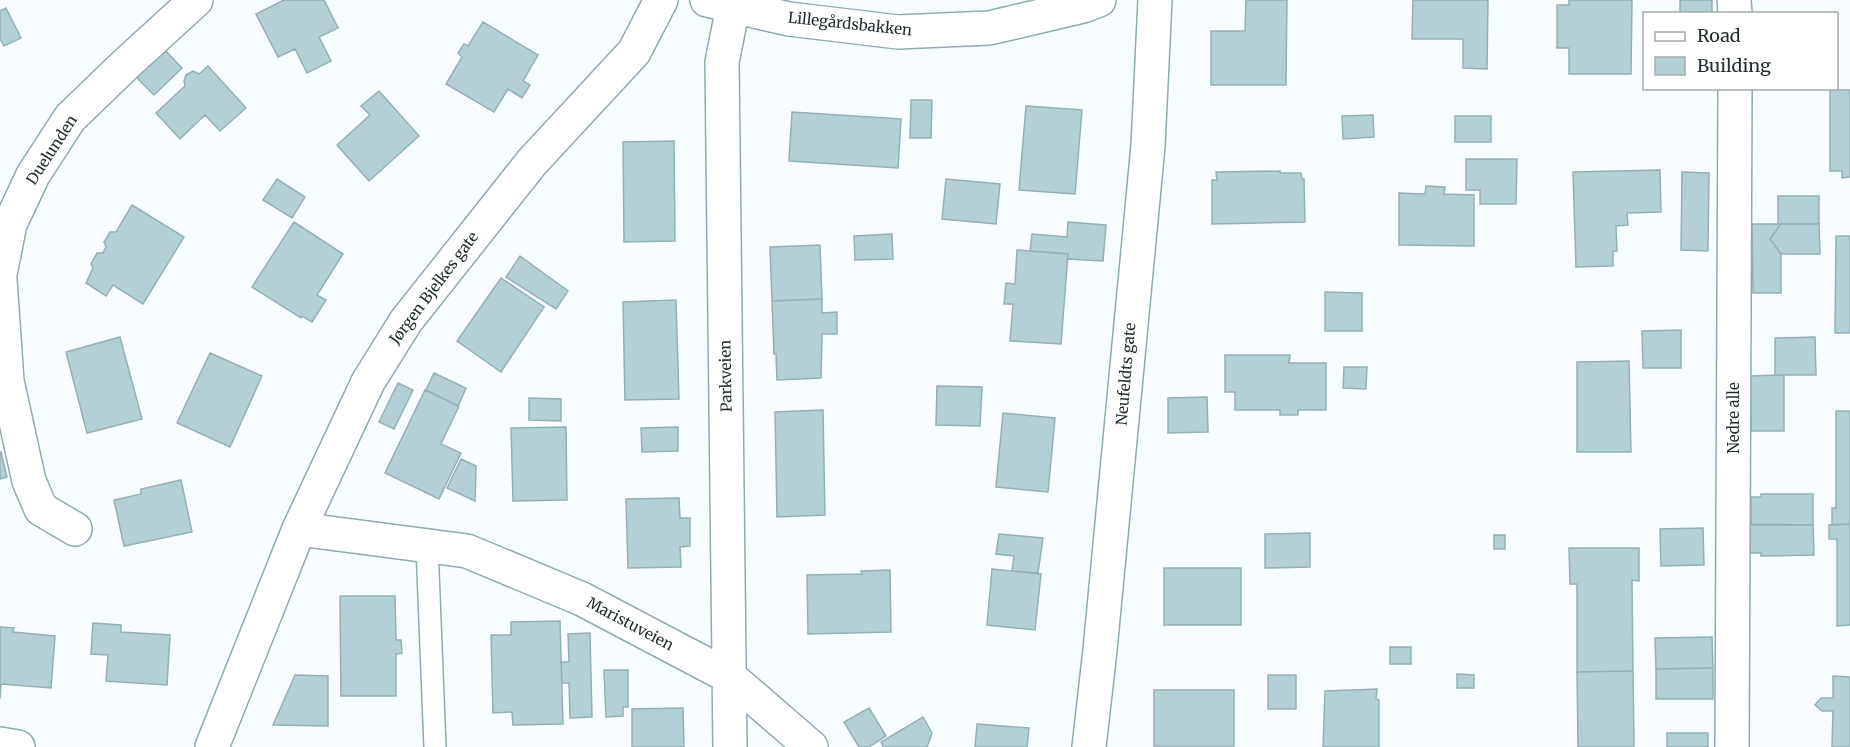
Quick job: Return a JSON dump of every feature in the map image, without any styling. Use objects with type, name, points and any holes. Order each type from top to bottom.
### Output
[{"type":"street","name":"Duelunden","points":[[0,274],[10,224],[33,175],[70,118],[196,0]]},
{"type":"street","name":"Jørgen Bjelkes gate","points":[[212,747],[299,529],[368,382],[406,321],[532,162],[634,51],[661,0]]},
{"type":"street","name":"Lillegårdsbakken","points":[[720,3],[789,19],[898,32],[989,27],[1083,6],[1099,0]]},
{"type":"street","name":"Neufeldts gate","points":[[1089,747],[1148,146],[1155,0]]},
{"type":"street","name":"Parkveien","points":[[720,3],[730,747]]},
{"type":"street","name":"Nedre alle","points":[[1732,747],[1735,90]]},
{"type":"street","points":[[0,280],[7,381],[29,481],[41,509],[75,530]]},
{"type":"street","name":"Maristuveien","points":[[299,529],[467,551],[582,599],[730,677],[811,747]]},
{"type":"street","points":[[0,744],[18,747]]},
{"type":"lane","points":[[427,546],[435,747]]},
{"type":"building","points":[[284,0],[324,0],[338,28],[319,37],[331,61],[307,73],[295,49],[278,57],[256,14]]},
{"type":"building","points":[[1246,0],[1287,0],[1286,85],[1211,85],[1211,31],[1245,31]]},
{"type":"building","points":[[1413,0],[1488,0],[1487,69],[1463,68],[1463,39],[1412,39]]},
{"type":"building","points":[[1569,0],[1632,0],[1631,74],[1569,74],[1569,48],[1557,48],[1557,5],[1569,5]]},
{"type":"building","points":[[1680,0],[1712,0],[1712,12],[1680,12]]},
{"type":"building","points":[[6,8],[21,38],[4,46],[0,39],[0,11]]},
{"type":"building","points":[[483,22],[538,55],[523,81],[530,85],[522,98],[508,89],[494,112],[446,84],[462,57],[458,53],[464,44],[468,46]]},
{"type":"building","points":[[164,49],[182,68],[154,95],[135,76]]},
{"type":"building","points":[[208,66],[246,108],[220,131],[205,115],[180,139],[156,113],[185,86],[186,75],[193,71],[199,74]]},
{"type":"building","points":[[1830,90],[1850,90],[1850,177],[1842,178],[1842,171],[1830,171]]},
{"type":"building","points":[[379,91],[419,136],[369,181],[337,145],[370,115],[361,106]]},
{"type":"building","points":[[911,100],[932,100],[931,138],[910,138]]},
{"type":"building","points":[[1026,106],[1082,110],[1075,194],[1019,190]]},
{"type":"building","points":[[792,112],[901,119],[898,168],[789,161]]},
{"type":"building","points":[[1373,115],[1374,137],[1343,139],[1342,116]]},
{"type":"building","points":[[1455,116],[1491,116],[1491,142],[1455,142]]},
{"type":"building","points":[[674,141],[675,241],[624,242],[623,142]]},
{"type":"building","points":[[1466,159],[1517,159],[1516,204],[1480,204],[1480,190],[1466,190]]},
{"type":"building","points":[[1660,170],[1661,212],[1627,213],[1628,225],[1616,226],[1617,251],[1613,251],[1613,266],[1576,267],[1573,172]]},
{"type":"building","points":[[1280,171],[1280,173],[1301,173],[1304,179],[1305,222],[1212,224],[1212,180],[1217,180],[1216,172]]},
{"type":"building","points":[[1682,172],[1709,173],[1708,251],[1681,250]]},
{"type":"building","points":[[277,179],[305,197],[292,218],[263,200]]},
{"type":"building","points":[[946,179],[1000,184],[996,224],[942,219]]},
{"type":"building","points":[[1426,186],[1445,187],[1444,194],[1474,195],[1474,246],[1399,245],[1399,193],[1425,194]]},
{"type":"building","points":[[1778,196],[1819,196],[1819,224],[1778,224]]},
{"type":"building","points":[[132,205],[184,237],[143,304],[113,285],[106,296],[86,283],[93,268],[91,264],[97,253],[103,253],[106,247],[104,242],[110,232],[116,232]]},
{"type":"building","points":[[294,222],[343,254],[317,295],[326,300],[312,322],[302,316],[301,318],[252,287]]},
{"type":"building","points":[[1068,222],[1106,225],[1103,261],[1068,259],[1068,254],[1030,251],[1032,234],[1067,237]]},
{"type":"building","points":[[1752,224],[1781,224],[1770,239],[1781,254],[1781,293],[1753,293]]},
{"type":"building","points":[[1781,224],[1819,224],[1820,254],[1781,254],[1770,239]]},
{"type":"building","points":[[892,234],[893,259],[855,260],[854,236]]},
{"type":"building","points":[[1836,236],[1850,236],[1850,333],[1835,333]]},
{"type":"building","points":[[820,245],[822,299],[772,301],[770,247]]},
{"type":"building","points":[[1017,250],[1068,254],[1061,344],[1010,341],[1013,304],[1004,304],[1006,283],[1015,284]]},
{"type":"building","points":[[520,256],[568,291],[556,309],[506,277]]},
{"type":"building","points":[[501,278],[544,307],[501,372],[457,341]]},
{"type":"building","points":[[1325,292],[1362,293],[1362,331],[1325,331]]},
{"type":"building","points":[[822,299],[822,313],[837,312],[837,334],[822,334],[821,378],[777,380],[772,301]]},
{"type":"building","points":[[676,300],[679,399],[625,400],[623,302]]},
{"type":"building","points":[[1681,330],[1681,368],[1643,368],[1642,331]]},
{"type":"building","points":[[120,337],[142,419],[87,433],[66,352]]},
{"type":"building","points":[[1815,337],[1816,375],[1775,375],[1775,338]]},
{"type":"building","points":[[210,353],[262,376],[230,447],[177,423]]},
{"type":"building","points":[[1225,355],[1290,355],[1289,363],[1326,363],[1326,410],[1298,410],[1298,415],[1280,415],[1280,410],[1235,410],[1235,392],[1225,392]]},
{"type":"building","points":[[1629,361],[1631,452],[1577,452],[1577,362]]},
{"type":"building","points":[[1344,367],[1367,367],[1366,389],[1343,388]]},
{"type":"building","points":[[434,373],[466,388],[458,406],[426,390]]},
{"type":"building","points":[[1784,375],[1784,431],[1751,431],[1750,376]]},
{"type":"building","points":[[398,383],[413,390],[394,429],[379,422]]},
{"type":"building","points":[[937,386],[982,387],[980,426],[936,425]]},
{"type":"building","points":[[425,390],[459,406],[441,444],[461,453],[439,499],[385,473]]},
{"type":"building","points":[[1207,397],[1208,432],[1168,433],[1168,398]]},
{"type":"building","points":[[529,398],[561,399],[561,421],[529,420]]},
{"type":"building","points":[[823,410],[825,515],[777,517],[775,412]]},
{"type":"building","points":[[1836,411],[1850,411],[1850,524],[1832,525],[1832,508],[1836,508]]},
{"type":"building","points":[[1003,413],[1055,418],[1048,492],[996,487]]},
{"type":"building","points":[[566,427],[567,500],[513,501],[511,428]]},
{"type":"building","points":[[678,427],[678,451],[642,452],[641,428]]},
{"type":"building","points":[[0,453],[7,477],[0,479]]},
{"type":"building","points":[[461,459],[476,466],[475,501],[447,488]]},
{"type":"building","points":[[181,480],[192,532],[124,546],[114,500],[141,494],[141,489]]},
{"type":"building","points":[[1761,494],[1813,494],[1813,525],[1751,524],[1751,497],[1761,497]]},
{"type":"building","points":[[679,498],[680,518],[690,518],[690,546],[680,547],[681,567],[628,568],[626,499]]},
{"type":"building","points":[[1850,524],[1850,625],[1837,626],[1837,539],[1829,539],[1829,525]]},
{"type":"building","points":[[1750,525],[1813,525],[1814,555],[1761,556],[1761,553],[1750,553]]},
{"type":"building","points":[[1703,528],[1704,565],[1661,566],[1660,529]]},
{"type":"building","points":[[1310,533],[1310,567],[1265,568],[1265,534]]},
{"type":"building","points":[[999,534],[1043,538],[1038,573],[1012,571],[1014,556],[996,554]]},
{"type":"building","points":[[1494,535],[1505,535],[1505,549],[1494,549]]},
{"type":"building","points":[[1569,548],[1639,548],[1639,581],[1632,580],[1633,671],[1577,672],[1577,584],[1570,584]]},
{"type":"building","points":[[1164,568],[1241,568],[1241,625],[1164,625]]},
{"type":"building","points":[[992,569],[1041,574],[1035,630],[987,625]]},
{"type":"building","points":[[890,570],[891,632],[808,634],[807,575],[862,574],[861,571]]},
{"type":"building","points":[[340,596],[395,596],[396,640],[401,640],[402,653],[396,654],[396,696],[341,696]]},
{"type":"building","points":[[560,621],[563,724],[513,725],[512,712],[493,713],[491,635],[511,635],[511,622]]},
{"type":"building","points":[[93,623],[121,625],[121,632],[170,635],[167,685],[106,681],[108,655],[91,654]]},
{"type":"building","points":[[0,627],[14,628],[13,632],[55,636],[51,688],[1,684],[0,699]]},
{"type":"building","points":[[590,633],[592,717],[570,718],[569,683],[562,683],[561,662],[569,662],[568,634]]},
{"type":"building","points":[[1712,637],[1713,668],[1656,669],[1655,638]]},
{"type":"building","points":[[1390,647],[1411,647],[1411,664],[1390,664]]},
{"type":"building","points":[[1713,668],[1713,699],[1656,699],[1656,669]]},
{"type":"building","points":[[604,670],[628,670],[628,707],[623,707],[623,716],[606,717]]},
{"type":"building","points":[[1633,671],[1634,747],[1578,747],[1577,672]]},
{"type":"building","points":[[1457,674],[1474,675],[1474,688],[1457,688]]},
{"type":"building","points":[[295,675],[328,676],[328,726],[273,725]]},
{"type":"building","points":[[1268,675],[1296,675],[1296,709],[1268,709]]},
{"type":"building","points":[[1833,676],[1850,677],[1850,747],[1832,747],[1833,711],[1822,711],[1815,705],[1821,698],[1833,698]]},
{"type":"building","points":[[1377,689],[1379,747],[1323,747],[1325,691]]},
{"type":"building","points":[[1154,690],[1234,690],[1234,746],[1154,746]]},
{"type":"building","points":[[683,708],[684,747],[632,747],[632,709]]},
{"type":"building","points":[[869,708],[886,736],[869,747],[859,747],[844,722]]},
{"type":"building","points":[[923,717],[932,733],[927,747],[883,747],[881,742]]},
{"type":"building","points":[[977,724],[1029,728],[1027,747],[975,747]]},
{"type":"building","points":[[1667,733],[1708,733],[1708,747],[1667,747]]}]
